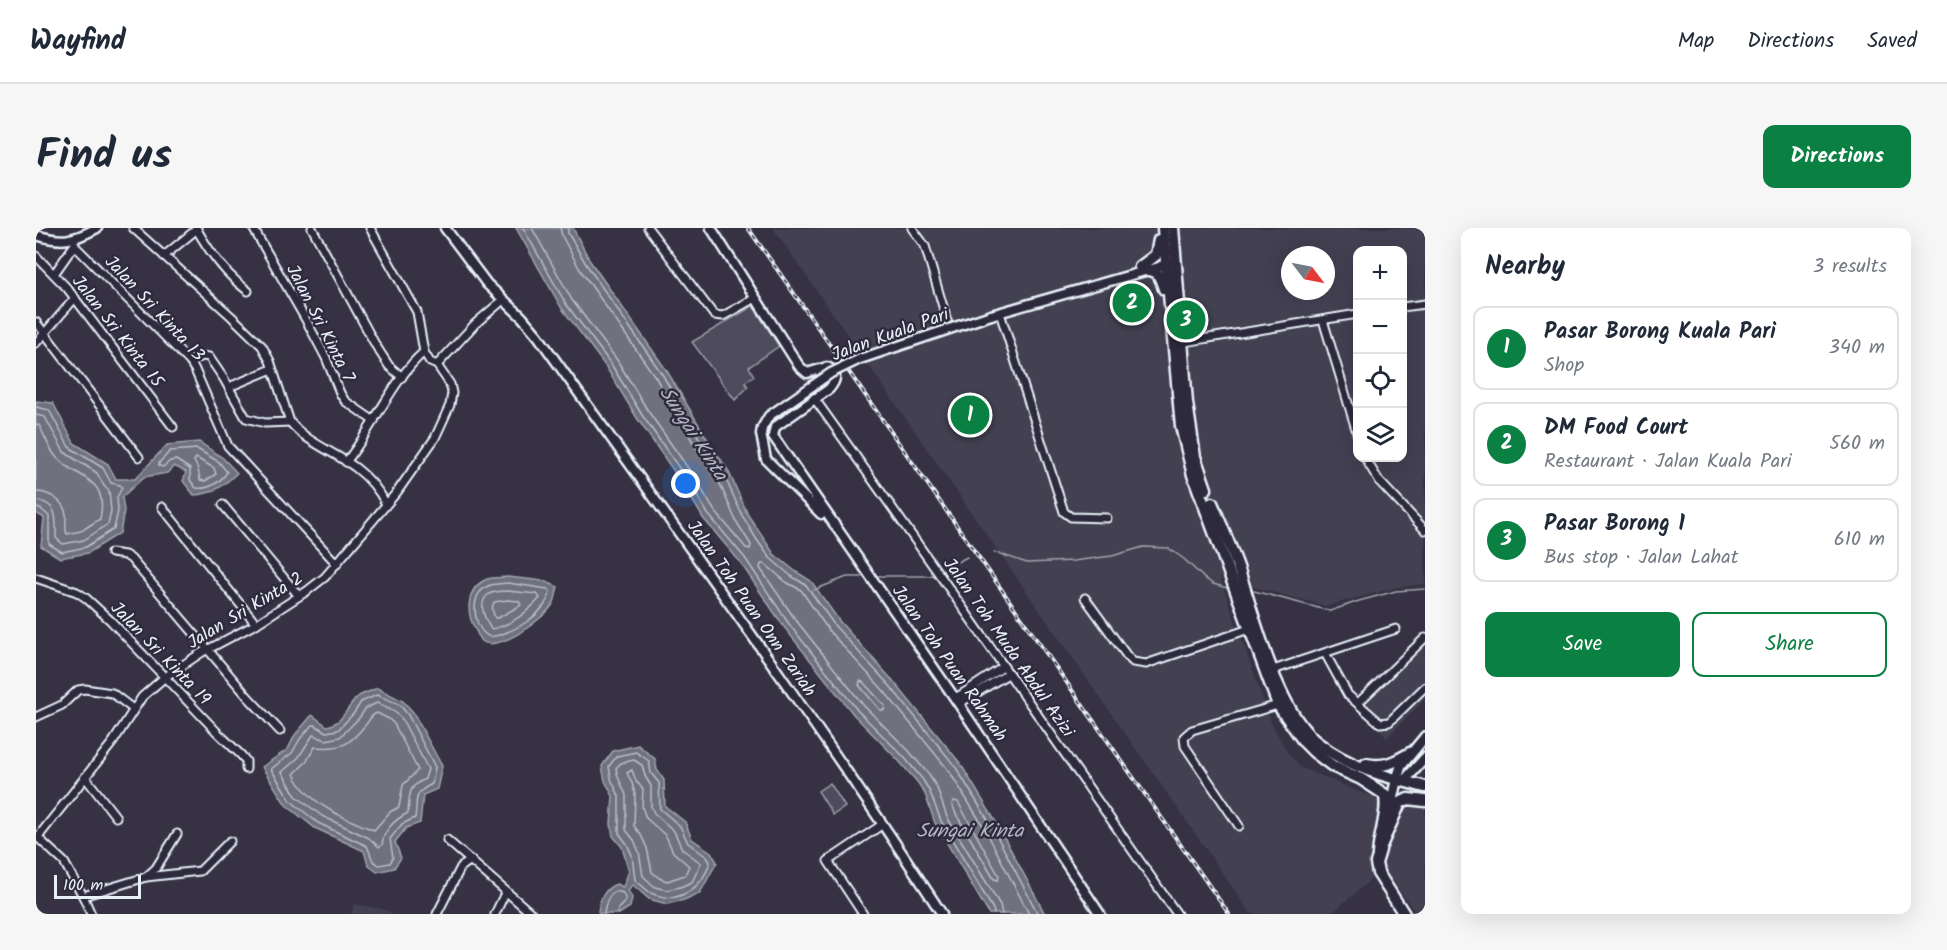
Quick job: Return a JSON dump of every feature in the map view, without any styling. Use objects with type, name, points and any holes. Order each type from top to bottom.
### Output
[{"type":"main road","points":[[1161,228],[1181,426],[1193,475],[1278,705],[1304,742],[1314,752],[1334,767],[1381,791],[1386,798],[1376,867],[1404,914]]},
{"type":"main road","points":[[1161,228],[1158,250],[1144,268],[1156,272],[1169,303]]},
{"type":"main road","points":[[1166,263],[1171,252],[1168,228]]},
{"type":"main road","points":[[1173,228],[1184,342],[1187,402],[1195,457],[1204,486],[1236,563],[1273,670],[1288,704],[1298,720],[1319,744],[1363,768],[1399,782]]},
{"type":"main road","points":[[1166,263],[1172,272],[1179,330],[1184,342]]},
{"type":"main road","points":[[1379,851],[1399,782],[1400,769],[1425,736]]},
{"type":"main road","points":[[1410,753],[1411,759],[1415,761],[1425,752]]},
{"type":"main road","points":[[1342,758],[1380,766],[1397,761],[1410,753]]},
{"type":"main road","points":[[1399,782],[1425,758]]},
{"type":"main road","points":[[1361,779],[1425,787]]},
{"type":"main road","points":[[1379,851],[1400,803],[1408,799],[1425,801]]},
{"type":"street","points":[[54,274],[76,242],[97,228]]},
{"type":"street","points":[[133,228],[252,335],[262,346],[290,422],[314,442],[358,470],[377,489],[386,504]]},
{"type":"street","name":"Jalan Sri Kinta 7","points":[[253,228],[306,320],[345,401],[374,421]]},
{"type":"street","points":[[312,228],[376,346],[389,366],[402,377]]},
{"type":"street","points":[[346,462],[402,377],[424,352],[417,312],[370,228]]},
{"type":"street","name":"Jalan Toh Puan Onn Zariah","points":[[445,228],[487,284],[522,317],[538,336],[883,824],[942,914]]},
{"type":"street","points":[[648,228],[714,315],[723,316],[755,298]]},
{"type":"street","points":[[711,228],[802,370],[812,373],[827,368],[834,371],[836,378],[834,384],[814,398]]},
{"type":"street","points":[[912,228],[925,246],[947,320]]},
{"type":"street","points":[[164,256],[197,229],[224,270],[233,280],[249,291]]},
{"type":"street","points":[[36,235],[54,240],[76,242]]},
{"type":"street","name":"Jalan Sri Kinta 13","points":[[76,242],[190,362],[228,446],[337,564]]},
{"type":"street","name":"Jalan Sri Kinta 15","points":[[36,256],[75,298],[173,427]]},
{"type":"street","name":"Jalan Kuala Pari","points":[[769,462],[760,434],[769,416],[831,373],[860,359],[996,314],[1166,263]]},
{"type":"street","points":[[36,343],[75,298]]},
{"type":"street","points":[[437,364],[475,324],[503,300]]},
{"type":"street","points":[[1407,306],[1425,304]]},
{"type":"street","points":[[996,314],[1064,512],[1071,517],[1107,518]]},
{"type":"street","points":[[1184,342],[1353,315]]},
{"type":"street","points":[[1323,320],[1353,419]]},
{"type":"street","points":[[36,322],[139,458]]},
{"type":"street","name":"Jalan Sri Kinta 2","points":[[37,836],[113,742],[133,709],[165,676],[256,624],[314,586],[337,564],[410,475],[435,438],[450,405],[452,393],[450,384],[437,364],[430,362],[424,352]]},
{"type":"street","points":[[190,362],[205,355],[217,367],[246,418],[265,423],[290,422]]},
{"type":"street","points":[[229,387],[272,369]]},
{"type":"street","name":"Jalan Toh Puan Rahmah","points":[[814,398],[779,423],[773,436],[961,706],[1100,914]]},
{"type":"street","name":"Jalan Toh Muda Abdul Azizi","points":[[814,398],[936,567],[1003,667],[1177,914]]},
{"type":"street","points":[[769,462],[787,458]]},
{"type":"street","points":[[769,462],[837,530]]},
{"type":"street","points":[[1367,462],[1375,476],[1425,530]]},
{"type":"street","points":[[223,505],[299,596]]},
{"type":"street","points":[[162,507],[256,624]]},
{"type":"street","points":[[111,553],[125,555],[131,559],[248,697],[280,731]]},
{"type":"street","name":"Jalan Sri Kinta 19","points":[[36,578],[77,592],[86,598],[241,755],[246,761],[246,770]]},
{"type":"street","points":[[1085,598],[1127,656],[1139,664],[1146,664],[1249,629]]},
{"type":"street","points":[[1273,670],[1396,629]]},
{"type":"street","points":[[1358,703],[1425,638]]},
{"type":"street","points":[[1325,653],[1348,695],[1376,720],[1384,724],[1389,722],[1425,687]]},
{"type":"street","points":[[961,706],[963,701],[996,676],[1003,667]]},
{"type":"street","points":[[954,697],[996,676],[1008,674]]},
{"type":"street","points":[[36,717],[62,705],[78,690],[85,689],[112,693],[133,709]]},
{"type":"street","points":[[1239,826],[1185,746],[1184,737],[1192,730],[1278,705]]},
{"type":"street","points":[[85,777],[117,817]]},
{"type":"street","points":[[863,914],[828,861],[883,824]]},
{"type":"street","points":[[146,877],[156,868],[177,834]]},
{"type":"street","points":[[37,836],[64,862],[91,914]]},
{"type":"street","points":[[447,840],[532,914]]},
{"type":"street","points":[[83,896],[146,877],[200,871],[230,842]]},
{"type":"street","points":[[437,914],[461,867],[471,860]]},
{"type":"street","points":[[495,914],[506,891]]},
{"type":"shaded area","points":[[773,228],[1425,228],[1425,584],[1398,587],[1326,606],[1220,578],[1271,722],[1288,753],[1300,767],[1362,793],[1425,809],[1425,914],[1417,914],[1383,869],[1331,914],[1251,914]]},
{"type":"shaded area","points":[[753,306],[779,346],[749,367],[754,376],[745,382],[748,387],[735,400],[692,342]]},
{"type":"shaded area","points":[[1425,634],[1425,699],[1387,738],[1352,702]]},
{"type":"shaded area","points":[[830,783],[845,807],[833,815],[818,791]]},
{"type":"shaded area","points":[[354,904],[382,909],[394,914],[351,914]]},
{"type":"water","name":"Sungai Kinta","points":[[516,228],[573,228],[590,261],[667,371],[728,470],[748,515],[774,554],[811,581],[840,622],[894,682],[960,763],[996,822],[1045,914],[989,914],[935,823],[925,794],[918,783],[854,715],[784,627],[740,562],[703,518],[606,367],[561,307]]},
{"type":"water","points":[[36,401],[53,403],[74,443],[108,464],[116,479],[135,479],[167,445],[199,442],[223,458],[237,473],[218,488],[194,495],[183,481],[186,472],[174,466],[167,473],[144,477],[122,497],[124,511],[120,533],[88,553],[60,558],[41,546],[44,518],[36,513]]},
{"type":"water","points":[[508,577],[544,581],[558,587],[554,602],[540,618],[509,639],[489,643],[482,641],[470,616],[471,595],[474,589],[485,580]]},
{"type":"water","points":[[377,688],[403,701],[413,712],[442,766],[437,789],[423,795],[420,823],[406,828],[395,842],[401,858],[394,868],[377,872],[368,865],[364,851],[315,828],[286,805],[262,767],[288,749],[295,735],[312,715],[327,726],[333,724],[342,717],[355,699]]},
{"type":"water","points":[[638,745],[655,759],[657,770],[664,780],[665,806],[685,822],[692,839],[711,852],[717,862],[700,893],[667,904],[649,899],[633,885],[628,890],[632,898],[630,907],[619,914],[600,914],[598,912],[603,895],[617,884],[623,887],[629,871],[622,847],[613,836],[611,824],[613,796],[605,781],[602,766],[613,751]]},
{"type":"waterway","points":[[994,552],[1027,563],[1112,556],[1143,547],[1168,548],[1204,578],[1213,584],[1227,588]]},
{"type":"waterway","points":[[942,570],[967,557]]},
{"type":"waterway","points":[[878,576],[933,575]]},
{"type":"waterway","points":[[814,590],[847,577],[862,577]]},
{"type":"waterway","points":[[1254,591],[1330,611],[1396,591],[1425,589]]},
{"type":"railway","points":[[748,228],[1229,914]]},
{"type":"place","name":"DM Food Court","points":[[1132,303]]},
{"type":"place","name":"Pasar Borong 1","points":[[1186,320]]},
{"type":"place","name":"Pasar Borong Kuala Pari","points":[[970,415]]}]
